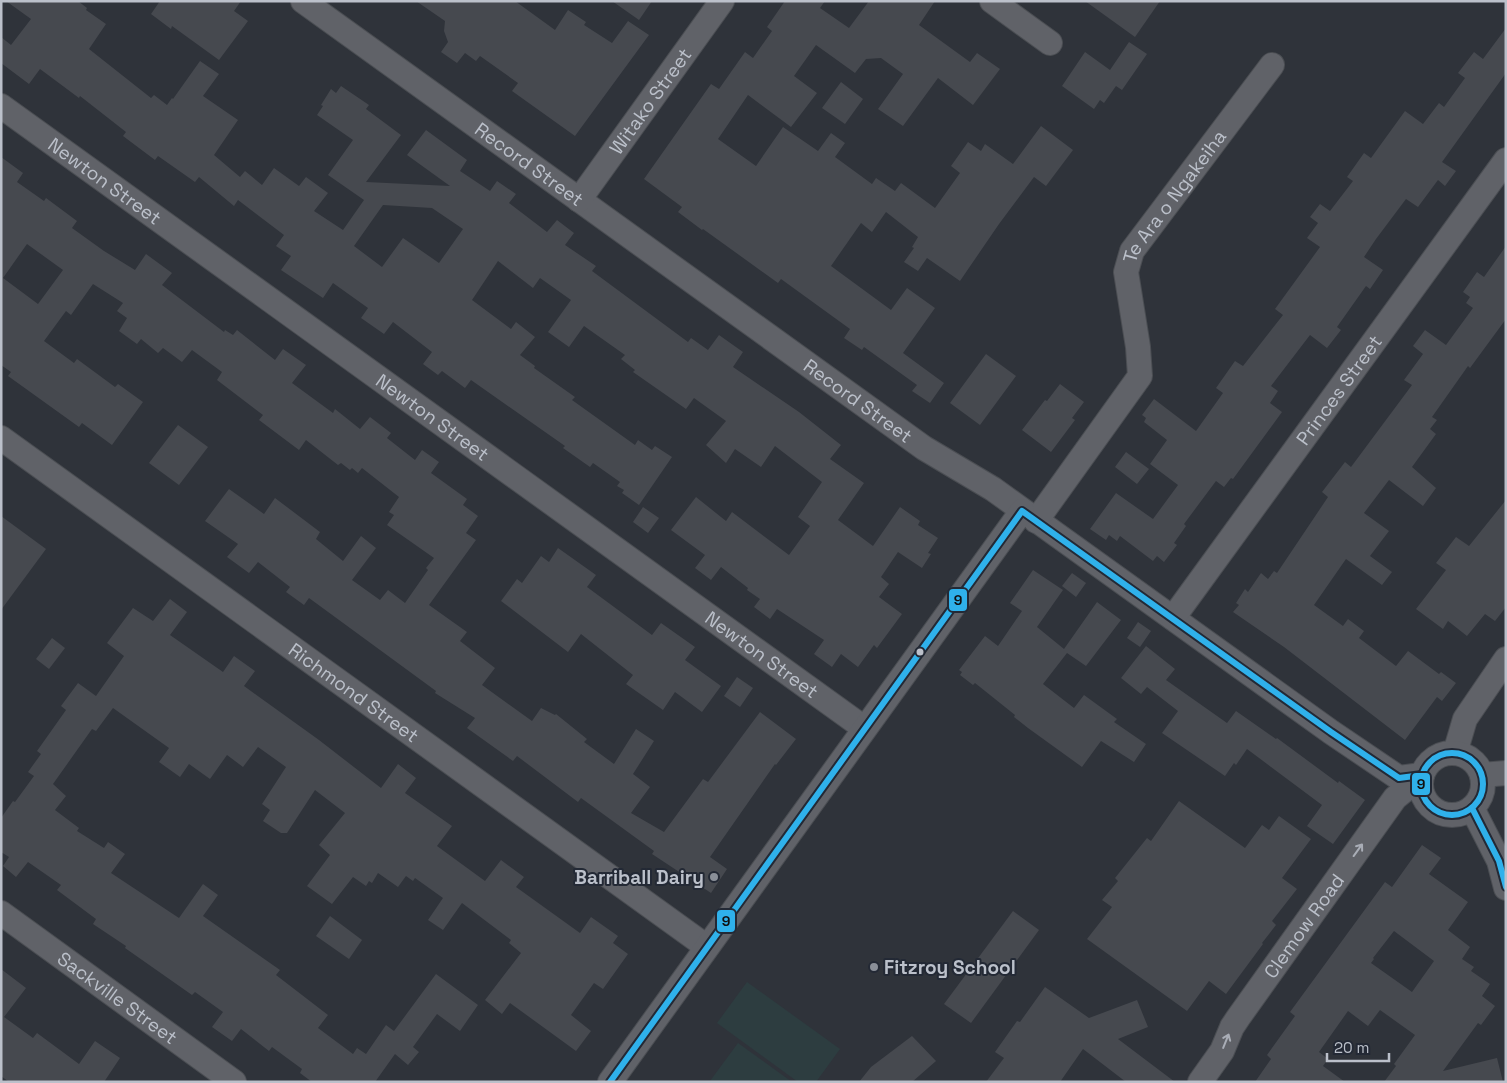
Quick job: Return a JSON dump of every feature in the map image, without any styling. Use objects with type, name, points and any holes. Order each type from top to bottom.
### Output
[{"type":"street","name":"Record Street","points":[[303,1],[924,448],[993,490],[1331,732],[1399,778],[1421,780]]},
{"type":"street","name":"Witako Street","points":[[579,200],[722,1]]},
{"type":"street","points":[[992,1],[1050,43]]},
{"type":"street","name":"Te Ara o Ngakeiha","points":[[610,1082],[864,728],[1140,376],[1138,347],[1126,272],[1132,251],[1272,65]]},
{"type":"street","name":"Newton Street","points":[[1,106],[864,728]]},
{"type":"street","name":"Princes Street","points":[[1173,618],[1506,160]]},
{"type":"street","name":"Richmond Street","points":[[1,438],[707,947]]},
{"type":"street","points":[[1455,753],[1465,719],[1506,659]]},
{"type":"street","points":[[1455,753],[1465,756],[1472,761],[1482,775],[1482,793],[1472,808],[1464,813],[1444,814],[1434,810],[1427,804],[1422,795],[1421,780],[1432,761],[1439,756],[1455,753]]},
{"type":"street","points":[[1482,775],[1506,773]]},
{"type":"street","name":"Clemow Road","points":[[1200,1082],[1222,1051],[1238,1018],[1395,798],[1421,780]]},
{"type":"street","points":[[1472,808],[1499,861],[1506,888]]},
{"type":"street","name":"Sackville Street","points":[[1,913],[234,1082]]},
{"type":"shaded area","points":[[747,982],[840,1049],[816,1082],[798,1082],[717,1023]]},
{"type":"shaded area","points":[[738,1043],[792,1082],[710,1081]]},
{"type":"building","points":[[6,1],[78,1],[87,8],[86,10],[106,24],[89,49],[151,98],[154,95],[167,105],[200,61],[219,74],[203,96],[238,120],[214,155],[240,177],[245,171],[262,185],[274,168],[299,186],[306,177],[328,193],[314,211],[343,230],[364,200],[328,175],[353,140],[317,115],[331,89],[336,93],[341,86],[369,105],[366,109],[401,135],[366,182],[450,186],[407,155],[426,130],[467,160],[460,171],[490,191],[497,181],[516,194],[509,203],[547,232],[557,220],[574,233],[565,245],[596,266],[592,271],[688,342],[691,338],[708,350],[719,335],[743,352],[733,367],[799,412],[841,445],[830,459],[864,483],[838,520],[873,546],[900,507],[920,521],[918,525],[938,538],[928,553],[931,554],[922,568],[898,552],[881,577],[889,584],[879,597],[902,614],[877,648],[874,645],[858,667],[841,654],[832,667],[814,654],[824,640],[777,609],[770,619],[754,607],[760,599],[721,567],[711,580],[695,568],[705,555],[671,530],[696,497],[726,521],[732,512],[789,555],[810,526],[798,517],[822,482],[775,446],[761,467],[735,449],[726,463],[706,445],[726,421],[694,398],[686,409],[633,372],[635,370],[621,359],[625,355],[584,326],[569,347],[548,332],[571,300],[540,278],[533,288],[498,261],[472,300],[511,329],[516,322],[535,337],[520,355],[535,366],[534,368],[575,397],[572,400],[635,445],[638,440],[652,450],[655,446],[672,457],[639,505],[622,493],[624,490],[617,486],[620,482],[593,463],[590,467],[563,448],[565,446],[471,380],[465,388],[442,371],[438,375],[423,364],[432,352],[393,322],[384,334],[361,318],[368,308],[333,283],[323,298],[281,270],[291,256],[276,246],[284,235],[238,200],[234,206],[199,177],[195,182],[158,156],[155,160],[123,136],[126,132],[80,96],[79,98],[40,69],[29,84],[1,63],[1,37],[11,45],[31,19]],"holes":[[[383,205],[432,208],[463,229],[439,263],[403,238],[382,267],[354,246]]]},
{"type":"building","points":[[160,1],[241,1],[234,11],[248,21],[219,60],[172,26],[171,29],[151,14]]},
{"type":"building","points":[[416,1],[515,1],[555,30],[568,10],[586,22],[584,25],[612,43],[628,21],[649,35],[575,136],[512,91],[518,83],[480,56],[476,61],[465,53],[457,63],[441,52],[448,42],[444,31],[445,21]]},
{"type":"building","points":[[612,1],[652,1],[639,20]]},
{"type":"building","points":[[785,1],[825,1],[820,8],[849,28],[869,1],[935,1],[919,25],[970,62],[977,53],[1000,69],[973,105],[938,78],[903,126],[878,109],[903,74],[881,58],[866,59],[855,73],[816,45],[794,76],[817,93],[791,127],[748,95],[718,139],[756,166],[783,127],[818,151],[831,133],[845,143],[835,157],[872,184],[876,178],[895,191],[901,183],[935,208],[960,173],[951,166],[968,142],[981,151],[985,144],[1013,164],[1041,126],[1073,150],[1046,186],[1034,177],[960,281],[927,258],[918,271],[904,262],[914,248],[912,247],[918,237],[886,212],[872,232],[861,223],[831,266],[891,310],[907,288],[935,308],[903,353],[944,383],[930,403],[912,391],[917,385],[864,347],[862,350],[844,338],[850,329],[781,279],[778,283],[702,230],[678,212],[682,207],[644,179],[711,84],[719,89],[745,52],[753,58],[772,31],[767,27]]},
{"type":"building","points":[[1085,1],[1160,1],[1135,37]]},
{"type":"building","points":[[1506,28],[1506,73],[1442,162],[1456,171],[1445,186],[1438,180],[1418,207],[1406,199],[1376,239],[1364,257],[1383,270],[1370,289],[1366,286],[1337,327],[1341,330],[1327,348],[1310,335],[1271,386],[1278,391],[1270,403],[1282,412],[1233,479],[1231,478],[1224,487],[1216,481],[1184,524],[1186,526],[1174,543],[1177,545],[1164,562],[1157,556],[1153,561],[1120,536],[1117,541],[1109,535],[1106,540],[1090,529],[1116,493],[1153,519],[1178,485],[1150,464],[1167,440],[1144,422],[1146,418],[1142,415],[1154,399],[1196,431],[1223,393],[1216,388],[1235,361],[1243,366],[1283,315],[1275,309],[1320,247],[1307,238],[1318,223],[1310,217],[1320,204],[1330,211],[1353,181],[1347,177],[1364,153],[1371,158],[1405,111],[1423,124],[1439,103],[1444,107],[1465,78],[1458,73],[1474,52],[1483,59]]},
{"type":"building","points":[[1129,42],[1147,54],[1122,90],[1116,86],[1104,103],[1100,100],[1094,109],[1062,86],[1085,52],[1110,70]]},
{"type":"building","points":[[841,82],[863,99],[845,124],[822,108]]},
{"type":"building","points":[[1,157],[23,173],[17,182],[44,201],[46,198],[77,221],[72,228],[104,251],[135,270],[146,254],[172,273],[162,285],[224,332],[225,330],[233,335],[237,330],[275,360],[283,349],[306,365],[292,383],[333,413],[335,409],[360,429],[370,417],[391,433],[387,438],[415,460],[422,450],[439,462],[431,473],[467,499],[463,505],[478,516],[466,533],[476,540],[429,605],[467,632],[460,641],[495,668],[482,685],[532,721],[541,708],[556,714],[587,739],[584,742],[614,764],[636,729],[654,741],[633,774],[650,787],[631,813],[664,832],[703,779],[708,782],[760,712],[796,739],[775,764],[710,857],[727,869],[711,893],[652,854],[654,851],[581,798],[578,802],[517,756],[513,761],[467,728],[475,718],[435,693],[436,691],[309,598],[304,605],[286,592],[290,587],[258,562],[249,573],[227,557],[238,544],[205,521],[229,489],[264,514],[275,498],[320,532],[316,539],[343,561],[361,536],[376,548],[352,580],[380,600],[388,590],[405,603],[434,558],[387,525],[394,515],[389,512],[399,497],[362,468],[358,473],[341,463],[338,465],[306,440],[299,450],[259,420],[263,415],[217,380],[222,372],[192,350],[182,362],[163,348],[158,353],[141,339],[137,344],[119,331],[127,318],[117,311],[123,303],[93,284],[71,315],[66,311],[44,341],[74,363],[77,359],[115,387],[118,384],[143,402],[112,445],[82,423],[79,427],[8,376],[11,372],[1,365]],"holes":[[[27,244],[63,270],[38,304],[3,278]]]},
{"type":"building","points":[[1506,246],[1506,319],[1470,368],[1468,366],[1432,417],[1437,420],[1430,429],[1436,434],[1412,467],[1436,488],[1423,506],[1389,480],[1364,513],[1389,531],[1370,556],[1392,572],[1382,585],[1346,559],[1314,605],[1343,626],[1348,619],[1364,631],[1359,638],[1396,666],[1408,651],[1439,674],[1441,672],[1456,683],[1442,701],[1437,697],[1405,740],[1284,647],[1233,612],[1239,605],[1236,603],[1245,589],[1248,592],[1261,573],[1268,579],[1274,571],[1277,573],[1328,497],[1322,492],[1345,462],[1351,467],[1412,385],[1404,380],[1423,354],[1413,346],[1425,330],[1446,345],[1473,308],[1466,303],[1470,297],[1463,292],[1477,272],[1484,277]]},
{"type":"building","points":[[986,354],[1016,376],[980,425],[950,403]]},
{"type":"building","points":[[1060,384],[1084,402],[1072,418],[1075,420],[1051,452],[1022,430]]},
{"type":"building","points":[[178,425],[208,447],[179,485],[149,463]]},
{"type":"building","points":[[1126,452],[1149,469],[1137,484],[1115,467]]},
{"type":"building","points":[[1506,500],[1506,607],[1495,621],[1485,614],[1467,636],[1448,621],[1443,629],[1416,609],[1446,570],[1436,563],[1456,537],[1469,546]]},
{"type":"building","points":[[643,507],[659,518],[648,533],[633,522]]},
{"type":"building","points":[[1,516],[46,549],[1,610]]},
{"type":"building","points":[[558,548],[596,575],[587,587],[652,635],[661,623],[695,647],[685,660],[721,686],[702,712],[675,692],[663,710],[626,684],[633,675],[581,634],[568,652],[501,601],[517,579],[522,583],[541,556],[549,562]]},
{"type":"building","points":[[1033,570],[1063,590],[1037,627],[1064,649],[1097,602],[1121,620],[1086,666],[1067,653],[1043,684],[1074,708],[1084,695],[1117,719],[1114,722],[1146,744],[1134,762],[1101,741],[1082,767],[1028,728],[975,683],[973,685],[960,675],[962,672],[959,670],[985,636],[998,646],[1022,611],[1010,603]]},
{"type":"building","points":[[1072,573],[1086,583],[1076,597],[1062,586]]},
{"type":"building","points":[[170,599],[187,612],[170,635],[223,672],[234,656],[255,671],[244,686],[381,788],[398,764],[416,778],[405,793],[452,826],[437,846],[485,881],[501,860],[524,877],[516,887],[580,933],[591,917],[618,936],[613,943],[628,954],[603,989],[594,983],[571,1015],[591,1031],[576,1051],[510,1003],[502,1014],[485,1000],[521,953],[509,943],[511,940],[462,903],[443,930],[428,920],[443,898],[415,878],[413,881],[406,876],[398,887],[378,873],[372,883],[369,881],[366,886],[353,877],[332,904],[307,886],[330,855],[319,845],[345,813],[315,790],[287,833],[281,833],[263,821],[270,810],[262,804],[286,767],[258,747],[243,767],[227,755],[210,779],[189,764],[180,777],[159,762],[169,748],[113,708],[96,731],[92,729],[53,784],[66,796],[55,810],[79,828],[77,831],[104,848],[108,842],[125,854],[111,873],[179,918],[203,884],[218,895],[203,916],[280,970],[276,975],[328,1015],[318,1028],[353,1054],[357,1048],[366,1054],[386,1025],[394,1031],[436,974],[478,1005],[460,1031],[437,1014],[413,1047],[419,1052],[408,1065],[395,1054],[375,1082],[312,1082],[300,1073],[302,1069],[272,1047],[269,1051],[241,1029],[232,1041],[212,1027],[223,1012],[195,992],[192,995],[93,924],[96,919],[57,890],[61,885],[28,862],[16,877],[3,866],[9,857],[1,852],[1,818],[34,776],[28,772],[41,754],[37,751],[66,710],[61,706],[78,683],[96,696],[124,656],[107,643],[133,608],[153,621]]},
{"type":"building","points":[[1138,622],[1151,631],[1140,647],[1127,638]]},
{"type":"building","points":[[52,638],[65,648],[49,669],[36,659]]},
{"type":"building","points":[[1146,646],[1175,669],[1166,680],[1227,723],[1236,711],[1365,800],[1333,844],[1307,826],[1322,805],[1247,749],[1236,765],[1234,763],[1225,776],[1162,733],[1178,711],[1147,687],[1141,694],[1121,678]]},
{"type":"building","points":[[737,677],[753,688],[740,707],[724,696]]},
{"type":"building","points":[[1179,801],[1245,848],[1262,825],[1269,830],[1279,816],[1311,839],[1282,878],[1297,889],[1272,921],[1276,925],[1263,944],[1226,994],[1209,981],[1187,1011],[1087,939],[1112,907],[1102,900],[1118,881],[1115,878],[1147,838],[1151,841]]},
{"type":"building","points":[[1422,845],[1441,858],[1429,874],[1468,902],[1448,930],[1470,947],[1462,959],[1474,967],[1471,971],[1490,984],[1482,996],[1495,1006],[1481,1025],[1478,1023],[1443,1071],[1497,1058],[1503,1082],[1384,1082],[1396,1066],[1394,1064],[1415,1035],[1380,1010],[1368,1026],[1348,1011],[1319,1052],[1328,1059],[1323,1066],[1345,1082],[1255,1082],[1271,1059],[1267,1055],[1295,1016],[1290,1012],[1385,882],[1392,887]],"holes":[[[1394,931],[1434,961],[1412,992],[1371,963]]]},
{"type":"building","points":[[1013,911],[1039,930],[971,1023],[944,1004]]},
{"type":"building","points":[[330,916],[362,940],[349,959],[316,936]]},
{"type":"building","points":[[1,969],[26,988],[4,1017],[33,1038],[37,1033],[79,1064],[95,1041],[120,1058],[104,1082],[9,1082],[1,1076]]},
{"type":"building","points":[[1045,987],[1089,1018],[1137,1000],[1148,1027],[1118,1039],[1175,1082],[1126,1082],[1083,1049],[1060,1082],[986,1082],[1004,1058],[995,1052],[1017,1021],[1020,1022]]},
{"type":"building","points":[[912,1036],[936,1061],[912,1082],[859,1082],[871,1067]]},
{"type":"transit line","name":"9","points":[[610,1082],[1022,511],[1331,732],[1399,778],[1422,775]]},
{"type":"transit line","name":"9","points":[[1452,753],[1464,755],[1474,762],[1481,772],[1483,784],[1481,796],[1474,806],[1464,813],[1452,815],[1440,813],[1430,806],[1423,796],[1421,784],[1423,772],[1430,762],[1440,755],[1452,753]]},
{"type":"transit line","name":"9","points":[[1472,808],[1499,861],[1506,887]]},
{"type":"place","name":"Barriball Dairy","points":[[714,877]]},
{"type":"place","name":"Fitzroy School","points":[[874,967]]}]
